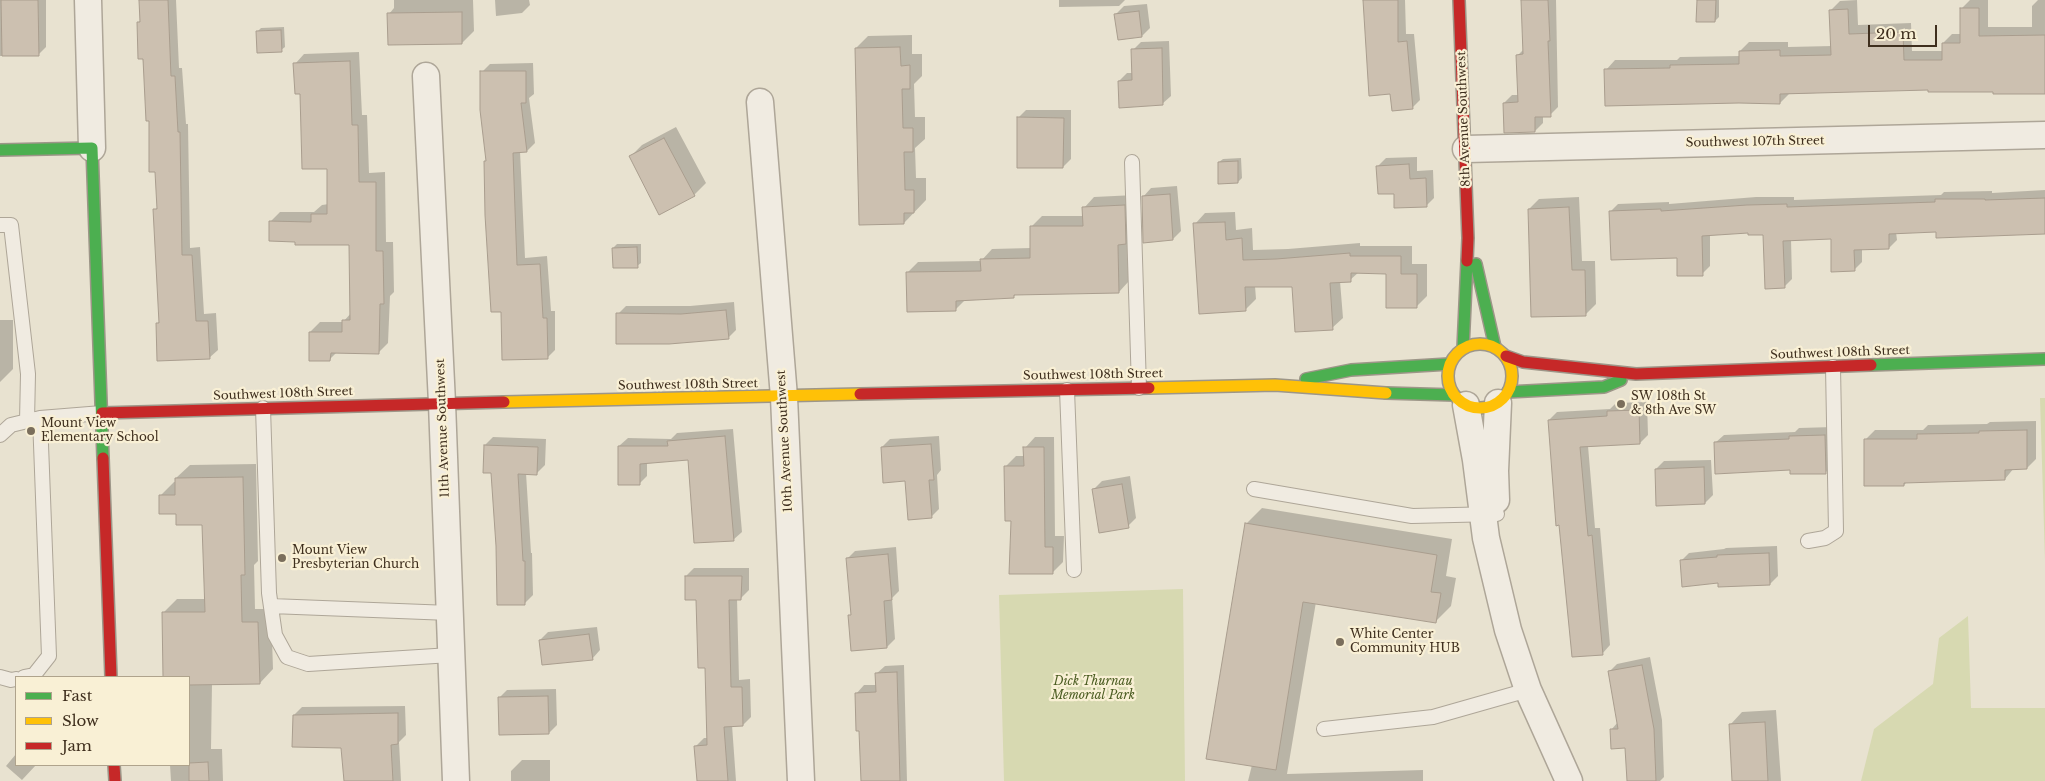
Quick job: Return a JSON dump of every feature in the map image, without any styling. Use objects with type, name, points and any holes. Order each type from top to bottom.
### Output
[{"type":"street","points":[[88,0],[111,676]]},
{"type":"street","name":"8th Avenue Southwest","points":[[1459,0],[1468,238],[1464,348]]},
{"type":"street","name":"11th Avenue Southwest","points":[[426,76],[442,403],[456,781]]},
{"type":"street","name":"10th Avenue Southwest","points":[[760,102],[784,397],[800,781]]},
{"type":"street","name":"Southwest 107th Street","points":[[1466,149],[2045,135]]},
{"type":"street","points":[[0,150],[92,148]]},
{"type":"street","name":"8th Avenue Southwest","points":[[1468,238],[1480,276],[1495,347]]},
{"type":"street","points":[[1490,514],[1460,400],[1448,380],[1450,364],[1455,353],[1479,343],[1495,347],[1506,356],[1512,374],[1503,397],[1490,514],[1492,560],[1508,630],[1528,690],[1569,781]]},
{"type":"street","name":"Southwest 108th Street","points":[[1506,356],[1523,362],[1636,374],[2045,359]]},
{"type":"street","name":"Southwest 108th Street","points":[[1275,385],[1351,370],[1450,364]]},
{"type":"street","name":"Southwest 108th Street","points":[[1503,397],[1604,387],[1636,374]]},
{"type":"street","name":"Southwest 108th Street","points":[[102,414],[442,403],[1275,385],[1460,400]]},
{"type":"street","points":[[1460,400],[1483,408],[1503,397]]},
{"type":"street","points":[[114,766],[115,781]]},
{"type":"lane","points":[[1132,162],[1139,388]]},
{"type":"lane","points":[[0,225],[12,225],[34,420],[49,656],[34,675],[29,676]]},
{"type":"lane","points":[[1808,541],[1825,538],[1836,531],[1833,367]]},
{"type":"lane","points":[[1068,390],[1074,570]]},
{"type":"lane","points":[[264,408],[271,606],[275,635],[287,657],[308,664],[451,655]]},
{"type":"lane","points":[[0,435],[12,425],[34,420],[102,414]]},
{"type":"lane","points":[[1254,489],[1412,516],[1490,514]]},
{"type":"lane","points":[[271,606],[450,613]]},
{"type":"lane","points":[[0,677],[15,679]]},
{"type":"lane","points":[[1324,729],[1433,717],[1528,690]]},
{"type":"green space","points":[[2040,398],[2045,398],[2045,560]]},
{"type":"green space","name":"Dick Thurnau Memorial Park","points":[[1183,589],[1185,781],[1004,781],[999,595]]},
{"type":"green space","points":[[1968,616],[1971,708],[2045,708],[2045,781],[1861,781],[1874,729],[1933,684],[1939,638]]},
{"type":"building","points":[[1,0],[38,0],[39,56],[2,56]]},
{"type":"building","points":[[139,0],[168,0],[171,76],[175,76],[178,132],[180,132],[182,255],[192,255],[196,321],[208,321],[210,359],[157,361],[156,323],[159,323],[153,209],[157,209],[155,172],[149,172],[149,121],[146,121],[143,59],[138,59],[137,22],[140,22]]},
{"type":"building","points":[[1363,0],[1398,0],[1398,42],[1407,41],[1413,109],[1392,111],[1390,94],[1369,96]]},
{"type":"building","points":[[1521,0],[1548,0],[1551,117],[1535,117],[1535,132],[1504,133],[1503,103],[1518,102],[1516,55],[1523,54]]},
{"type":"building","points":[[1697,0],[1716,0],[1715,22],[1696,22]]},
{"type":"building","points":[[1960,8],[1979,8],[1979,36],[2045,35],[2045,94],[1928,92],[1928,90],[1780,94],[1780,104],[1605,106],[1604,69],[1670,68],[1670,65],[1739,64],[1739,51],[1780,50],[1780,56],[1831,55],[1829,10],[1848,9],[1849,34],[1903,32],[1904,60],[1942,60],[1942,43],[1960,43]]},
{"type":"building","points":[[1139,11],[1142,37],[1118,40],[1114,14]]},
{"type":"building","points":[[462,12],[462,44],[388,45],[387,13]]},
{"type":"building","points":[[281,30],[282,52],[257,53],[256,31]]},
{"type":"building","points":[[900,47],[901,66],[910,65],[910,89],[902,89],[903,128],[913,128],[913,152],[904,152],[905,190],[914,190],[914,213],[904,213],[904,224],[859,225],[855,48]]},
{"type":"building","points":[[1162,48],[1163,105],[1119,108],[1118,81],[1132,80],[1131,49]]},
{"type":"building","points":[[350,61],[352,125],[358,125],[359,182],[376,182],[376,251],[383,251],[384,304],[380,304],[379,354],[331,353],[330,361],[309,361],[309,332],[342,332],[342,320],[350,320],[349,245],[295,245],[295,242],[269,241],[269,221],[311,222],[311,214],[327,214],[327,169],[302,169],[300,94],[295,94],[293,63]]},
{"type":"building","points":[[480,71],[526,71],[526,103],[521,103],[527,152],[513,153],[517,265],[540,264],[543,318],[547,318],[548,359],[502,360],[501,312],[491,312],[485,215],[484,161],[486,161],[480,110]]},
{"type":"building","points":[[1017,117],[1064,118],[1063,168],[1017,168]]},
{"type":"building","points":[[664,138],[695,196],[659,215],[629,156]]},
{"type":"building","points":[[1238,161],[1238,183],[1218,184],[1218,162]]},
{"type":"building","points":[[1409,164],[1410,179],[1426,178],[1427,207],[1394,208],[1394,194],[1378,194],[1376,166]]},
{"type":"building","points":[[1170,194],[1173,240],[1143,243],[1142,196]]},
{"type":"building","points":[[2045,198],[2045,234],[1936,238],[1936,232],[1889,234],[1889,249],[1854,250],[1855,271],[1831,272],[1831,239],[1783,241],[1785,288],[1765,289],[1763,235],[1748,235],[1748,233],[1702,236],[1703,276],[1677,276],[1677,258],[1611,260],[1609,211],[1661,209],[1661,211],[1747,205],[1787,204],[1787,207],[1935,202],[1935,199]]},
{"type":"building","points":[[1125,205],[1126,244],[1118,245],[1119,293],[1014,295],[1014,298],[956,301],[956,311],[907,312],[906,272],[981,271],[980,259],[1030,258],[1030,226],[1083,226],[1082,207]]},
{"type":"building","points":[[1569,207],[1572,270],[1585,270],[1586,316],[1531,317],[1528,209]]},
{"type":"building","points":[[1225,222],[1226,240],[1242,238],[1243,260],[1350,253],[1350,256],[1401,256],[1401,274],[1417,274],[1417,308],[1386,308],[1386,274],[1351,273],[1351,282],[1330,283],[1333,330],[1295,332],[1292,287],[1245,287],[1246,311],[1199,314],[1193,223]]},
{"type":"building","points":[[637,247],[638,268],[613,268],[612,248]]},
{"type":"building","points":[[726,310],[729,339],[669,344],[616,344],[616,313],[681,314]]},
{"type":"building","points":[[1639,410],[1640,444],[1580,447],[1588,536],[1592,535],[1603,655],[1572,657],[1559,525],[1556,526],[1548,420],[1607,416],[1607,411]]},
{"type":"building","points":[[2027,430],[2027,469],[2005,470],[2005,480],[1904,483],[1904,486],[1864,486],[1864,439],[1917,439],[1917,434]]},
{"type":"building","points":[[1825,435],[1826,474],[1790,474],[1790,470],[1715,474],[1714,442],[1789,439],[1789,436]]},
{"type":"building","points":[[725,436],[734,541],[694,543],[688,460],[640,464],[640,485],[618,485],[618,446],[668,446],[667,441]]},
{"type":"building","points":[[931,444],[934,480],[929,480],[932,518],[908,520],[905,481],[883,483],[881,447]]},
{"type":"building","points":[[484,445],[538,447],[537,475],[518,474],[523,561],[525,561],[525,605],[497,605],[496,546],[491,473],[483,473]]},
{"type":"building","points":[[1023,447],[1044,447],[1045,547],[1053,547],[1053,574],[1009,574],[1011,521],[1005,521],[1004,466],[1024,466]]},
{"type":"building","points":[[1704,467],[1705,504],[1656,506],[1655,469]]},
{"type":"building","points":[[243,477],[245,575],[241,575],[242,622],[258,622],[260,684],[190,685],[190,676],[163,676],[162,612],[205,612],[202,525],[176,525],[176,514],[159,514],[159,495],[175,495],[175,478]]},
{"type":"building","points":[[1122,484],[1129,528],[1099,533],[1092,489]]},
{"type":"building","points":[[1245,523],[1437,555],[1431,592],[1441,593],[1436,623],[1303,602],[1276,770],[1206,759]]},
{"type":"building","points":[[1769,553],[1770,585],[1718,587],[1718,583],[1682,587],[1680,560],[1717,557],[1717,555]]},
{"type":"building","points":[[888,554],[892,600],[884,601],[887,648],[851,651],[848,615],[851,615],[846,558]]},
{"type":"building","points":[[685,576],[742,576],[741,600],[729,600],[731,687],[742,687],[743,726],[724,727],[728,781],[697,781],[694,746],[707,745],[705,668],[698,668],[696,600],[685,600]]},
{"type":"building","points":[[589,634],[593,660],[542,665],[539,640]]},
{"type":"building","points":[[1642,665],[1654,729],[1656,781],[1627,781],[1625,748],[1611,749],[1610,729],[1618,729],[1608,671]]},
{"type":"building","points":[[897,672],[900,781],[861,781],[859,731],[856,731],[855,693],[876,692],[875,673]]},
{"type":"building","points":[[548,696],[549,734],[499,735],[498,697]]},
{"type":"building","points":[[398,713],[398,744],[391,745],[393,781],[344,781],[341,748],[292,747],[293,715]]},
{"type":"building","points":[[1765,722],[1768,781],[1732,781],[1729,724]]},
{"type":"building","points":[[208,762],[209,781],[189,781],[190,763]]},
{"type":"traffic: fast","points":[[0,150],[92,148],[103,458]]},
{"type":"traffic: fast","points":[[1463,348],[1467,261]]},
{"type":"traffic: fast","points":[[1476,264],[1495,347]]},
{"type":"traffic: fast","points":[[1871,365],[2045,359]]},
{"type":"traffic: fast","points":[[1306,379],[1351,370],[1449,364]]},
{"type":"traffic: fast","points":[[1508,392],[1604,387],[1621,380]]},
{"type":"traffic: fast","points":[[1386,393],[1454,395]]},
{"type":"traffic: slow","points":[[1480,344],[1492,346],[1503,353],[1510,364],[1512,376],[1510,388],[1503,399],[1492,406],[1480,408],[1468,406],[1457,399],[1450,388],[1448,376],[1450,364],[1457,353],[1468,346],[1480,344]]},
{"type":"traffic: slow","points":[[1149,388],[1275,385],[1386,393]]},
{"type":"traffic: slow","points":[[504,402],[860,394]]},
{"type":"traffic: jam","points":[[1459,0],[1468,238],[1467,261]]},
{"type":"traffic: jam","points":[[1506,356],[1523,362],[1636,374],[1871,365]]},
{"type":"traffic: jam","points":[[860,394],[1149,388]]},
{"type":"traffic: jam","points":[[102,413],[504,402]]},
{"type":"traffic: jam","points":[[103,458],[111,676]]},
{"type":"traffic: jam","points":[[114,766],[115,781]]},
{"type":"place","name":"SW 108th St & 8th Ave SW","points":[[1621,404]]},
{"type":"place","name":"Mount View Elementary School","points":[[31,431]]},
{"type":"place","name":"Mount View Presbyterian Church","points":[[282,558]]},
{"type":"place","name":"White Center Community HUB","points":[[1340,642]]}]
